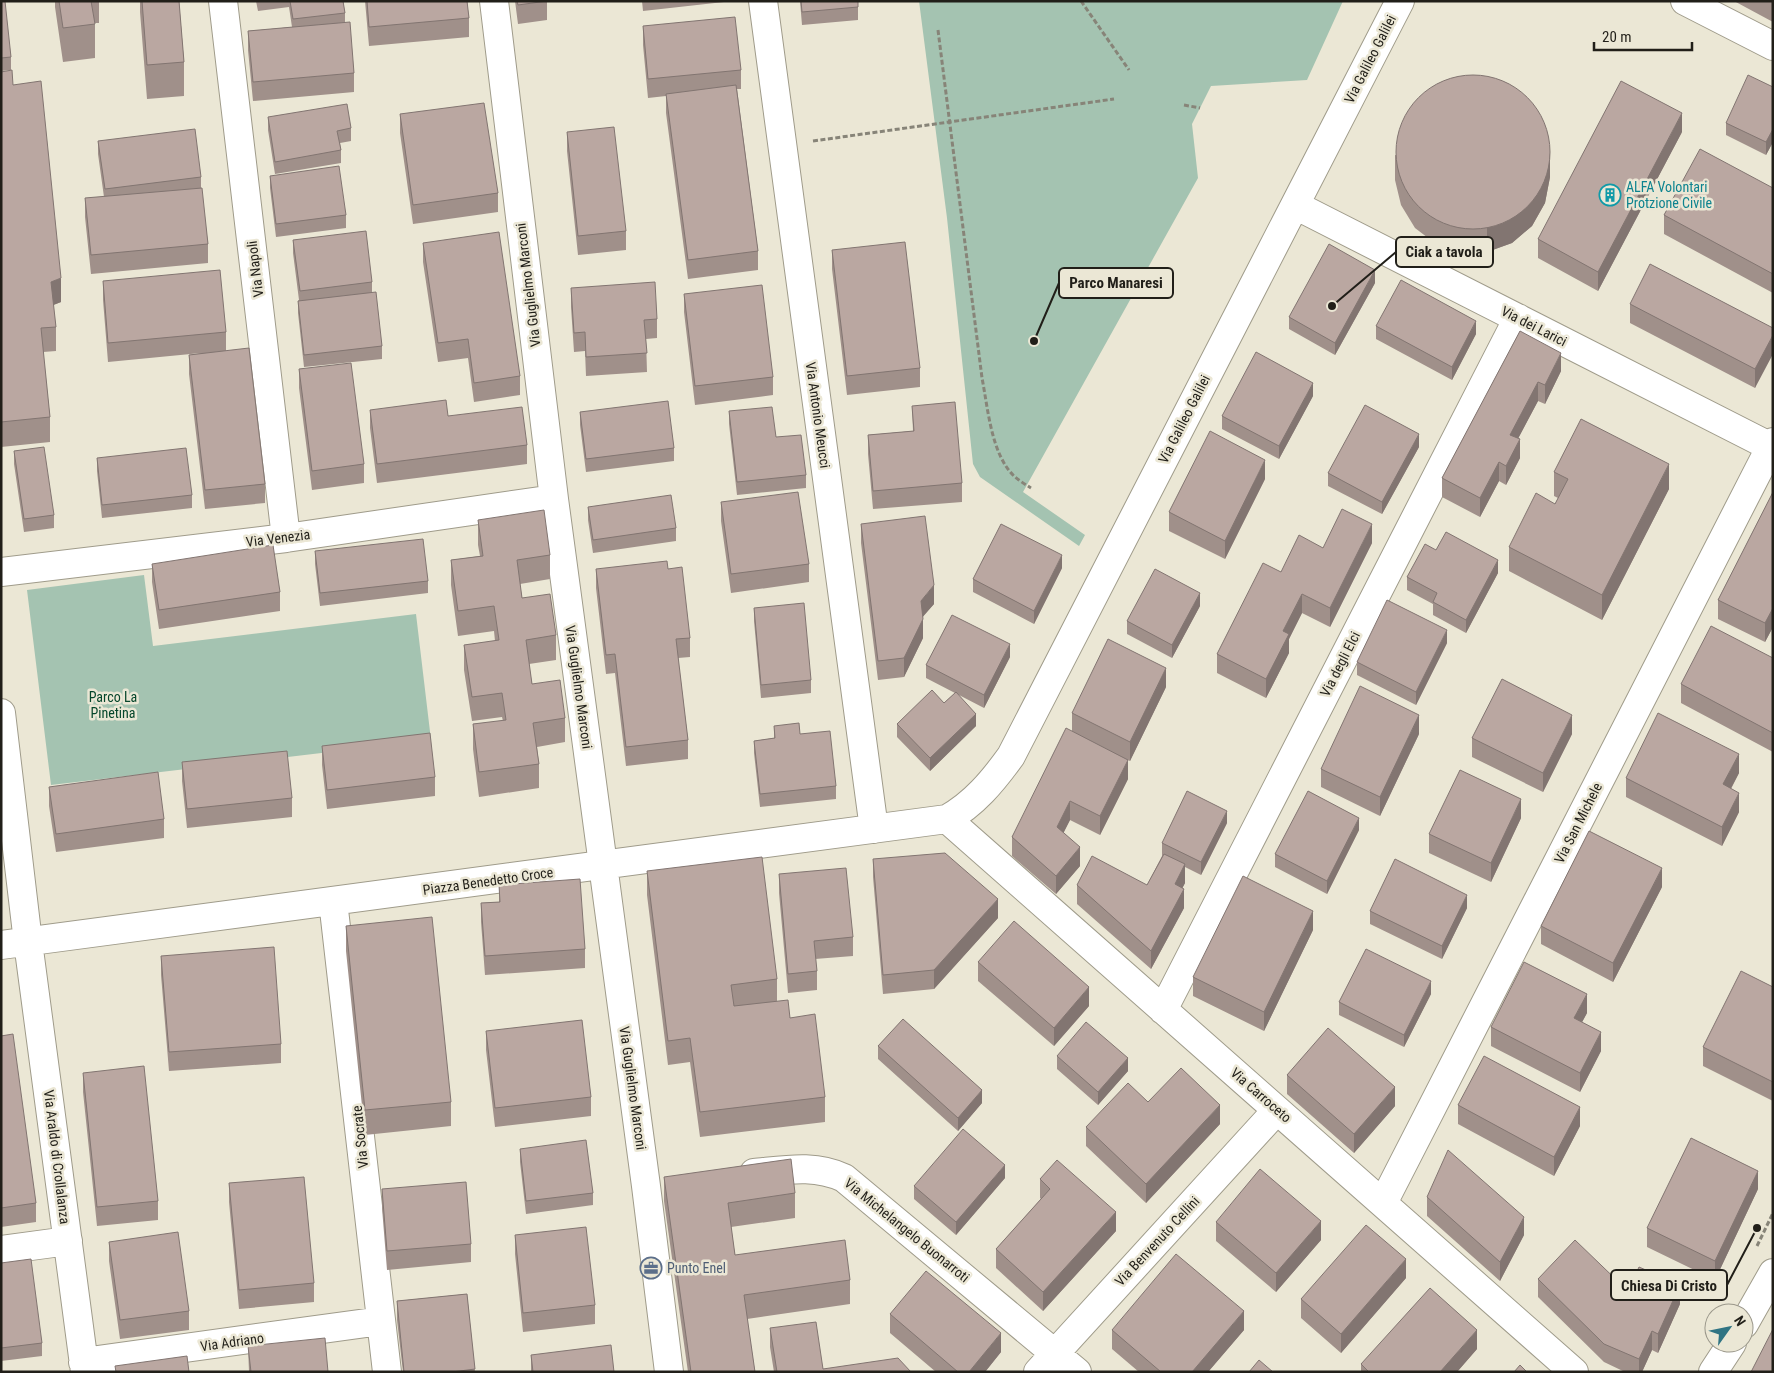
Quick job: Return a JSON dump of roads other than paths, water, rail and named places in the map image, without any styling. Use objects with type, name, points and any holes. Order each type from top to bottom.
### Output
[{"type":"street","name":"Via Napoli","points":[[223,1],[286,538]]},
{"type":"street","name":"Via Guglielmo Marconi","points":[[494,1],[554,499],[603,865],[656,1185],[669,1372]]},
{"type":"street","name":"Via Antonio Meucci","points":[[763,1],[874,829]]},
{"type":"street","name":"Via Galileo Galilei","points":[[947,819],[975,800],[1011,756],[1400,1]]},
{"type":"street","points":[[1685,1],[1773,46]]},
{"type":"street","name":"Via dei Larici","points":[[1294,205],[1772,446]]},
{"type":"street","name":"Via degli Elci","points":[[1163,1010],[1518,318]]},
{"type":"street","name":"Via San Michele","points":[[1383,1203],[1772,446]]},
{"type":"street","name":"Via Venezia","points":[[1,572],[286,538],[554,499]]},
{"type":"street","name":"Via Araldo di Crollalanza","points":[[1,713],[28,942],[84,1367]]},
{"type":"street","name":"Piazza Benedetto Croce","points":[[1,945],[947,819]]},
{"type":"street","name":"Via Carroceto","points":[[947,819],[1574,1372]]},
{"type":"street","name":"Via Socrate","points":[[333,901],[387,1372]]},
{"type":"street","name":"Via Benvenuto Cellini","points":[[1047,1362],[1278,1110]]},
{"type":"street","name":"Via Michelangelo Buonarroti","points":[[725,1177],[808,1169],[826,1171],[844,1178],[1047,1362],[1077,1372]]},
{"type":"street","points":[[1,1250],[68,1242]]},
{"type":"street","points":[[1754,1306],[1773,1273]]},
{"type":"street","name":"Via Adriano","points":[[84,1367],[381,1321]]},
{"type":"street","points":[[1714,1372],[1726,1353]]},
{"type":"place","name":"ALFA Volontari Protzione Civile","points":[[1610,195]]},
{"type":"place","name":"Ciak a tavola","points":[[1332,306]]},
{"type":"place","name":"Parco Manaresi","points":[[1034,341]]},
{"type":"place","name":"Chiesa Di Cristo","points":[[1757,1228]]},
{"type":"place","name":"Punto Enel","points":[[651,1268]]},
{"type":"park label","name":"Parco La Pinetina","points":[[113,706]]}]
